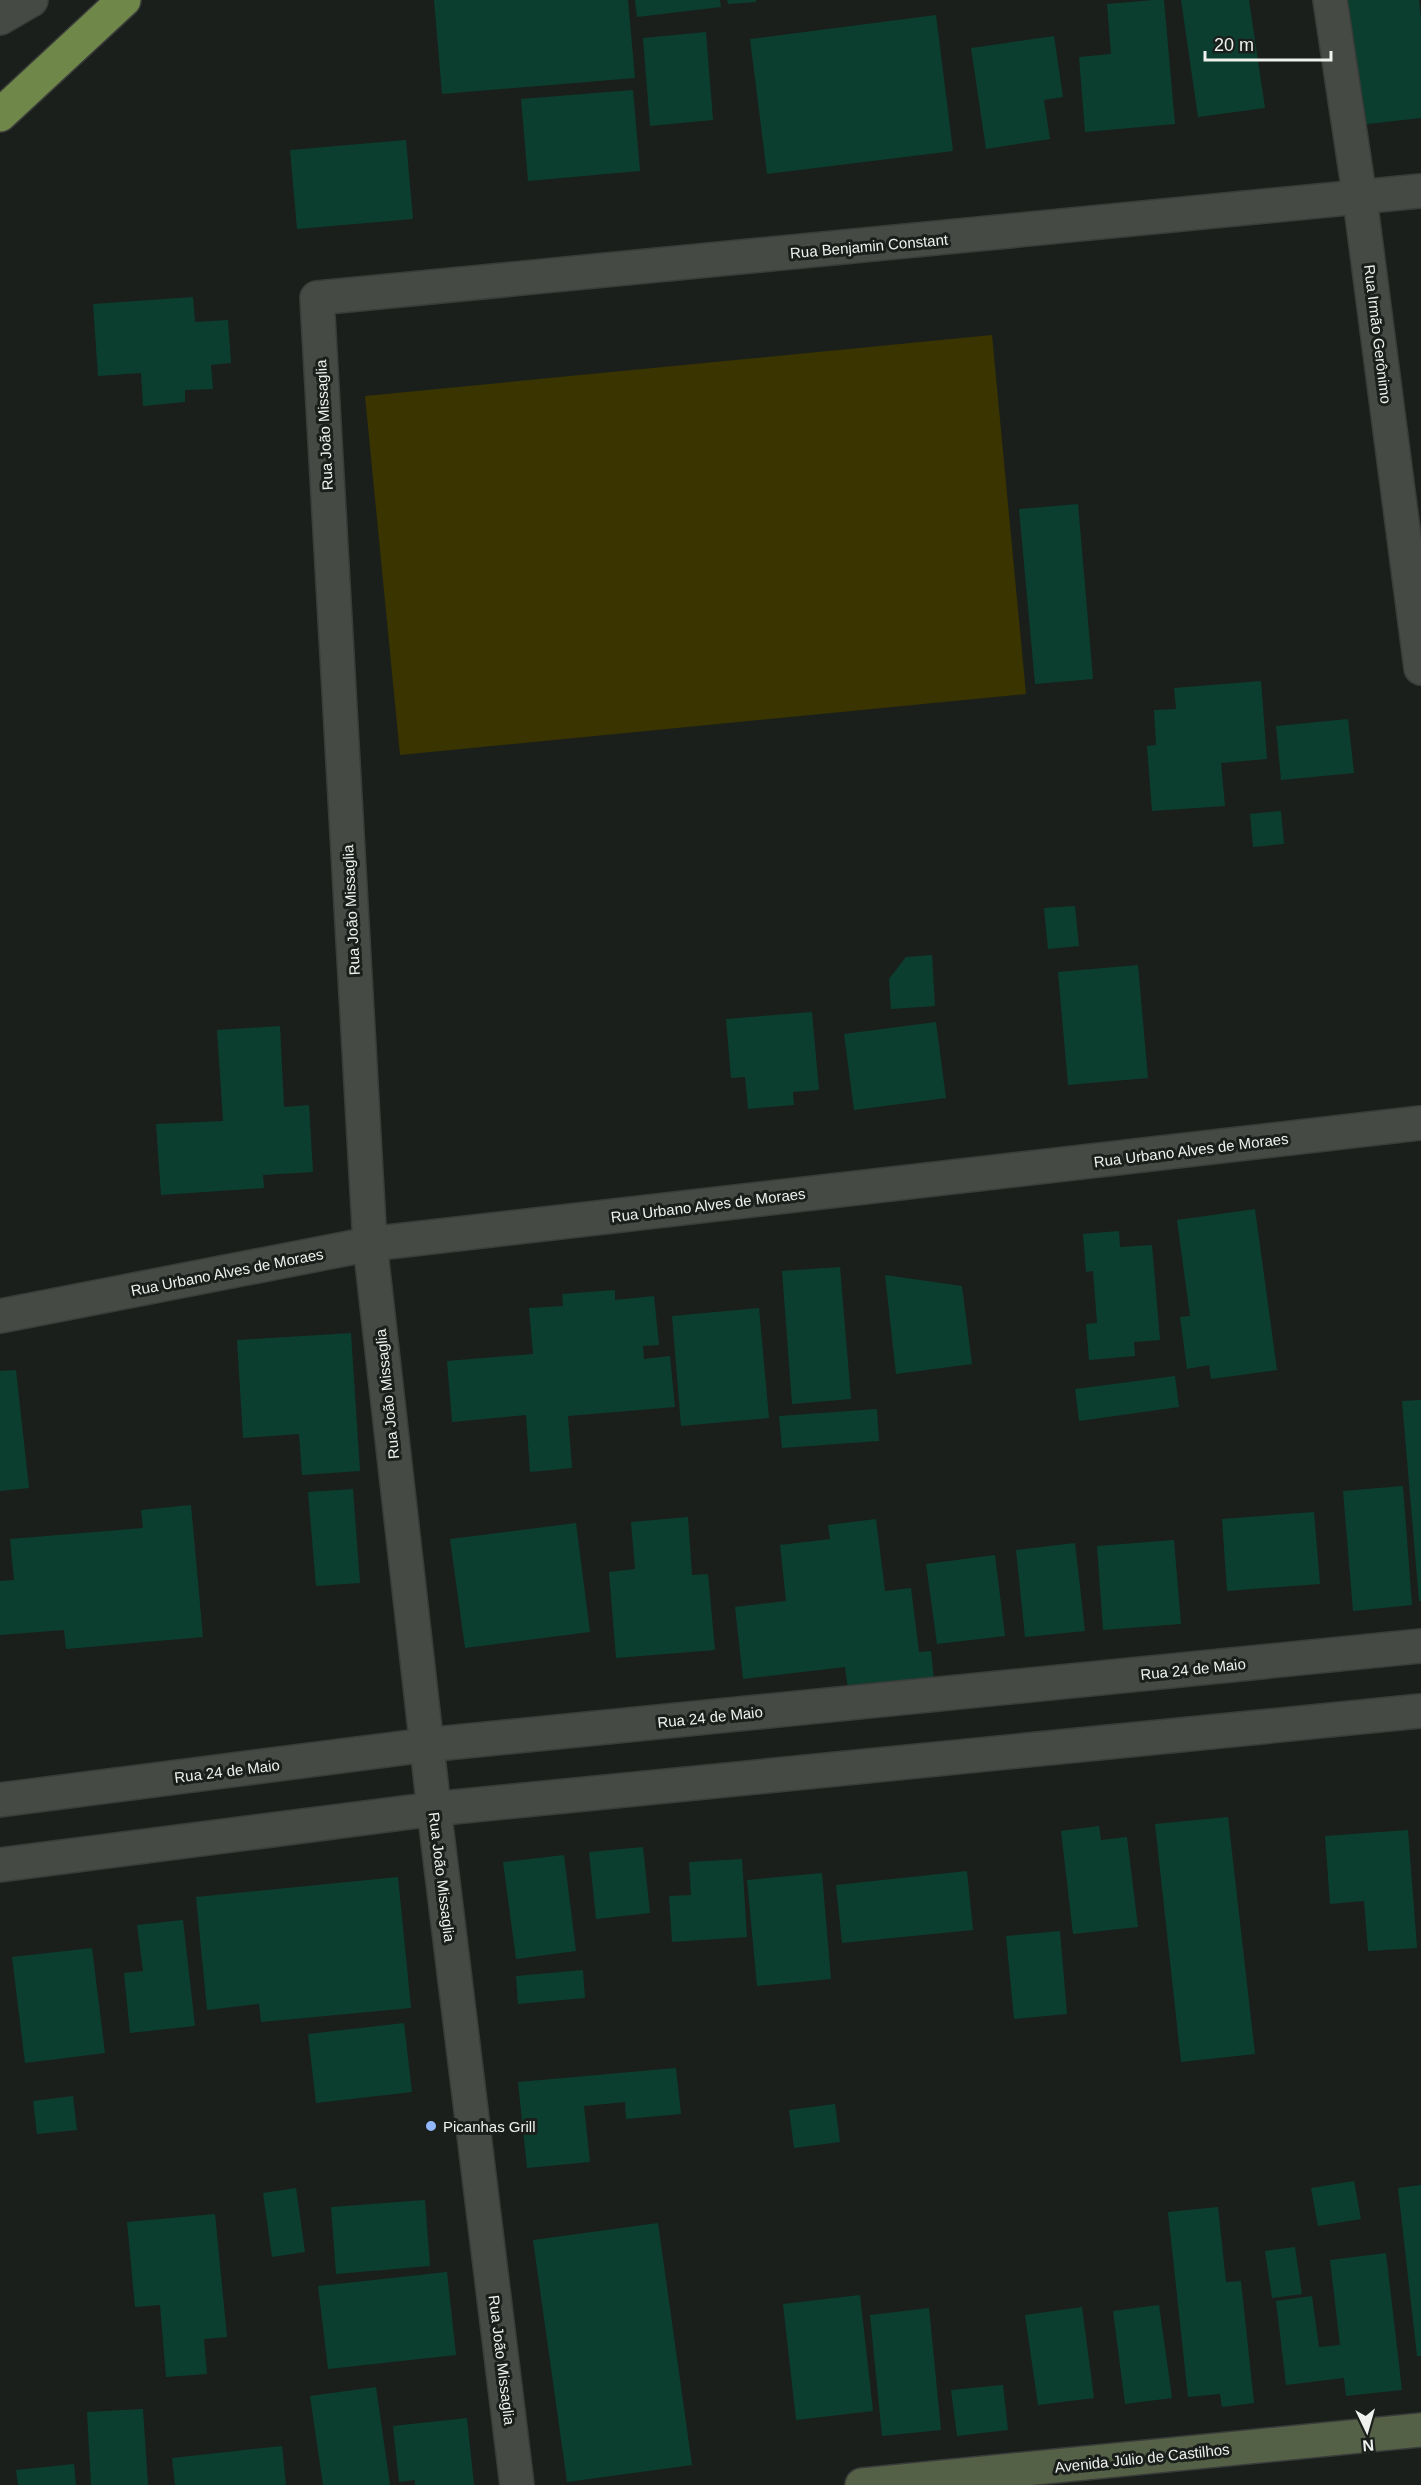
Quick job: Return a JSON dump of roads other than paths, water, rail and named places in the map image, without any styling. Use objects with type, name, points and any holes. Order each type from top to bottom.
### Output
[{"type":"highway","points":[[0,115],[124,0]]},
{"type":"main road","name":"Avenida Júlio de Castilhos","points":[[862,2485],[1421,2430]]},
{"type":"street","points":[[0,18],[31,0]]},
{"type":"street","name":"Rua Irmão Gerônimo","points":[[1330,0],[1360,199],[1421,668]]},
{"type":"street","name":"Rua Benjamin Constant","points":[[317,298],[1360,199],[1421,191]]},
{"type":"street","name":"Rua João Missaglia","points":[[317,298],[370,1244],[426,1745],[517,2485]]},
{"type":"street","name":"Rua Urbano Alves de Moraes","points":[[0,1316],[370,1244],[1421,1123]]},
{"type":"street","name":"Rua 24 de Maio","points":[[0,1800],[426,1745],[1421,1646]]},
{"type":"street","points":[[0,1865],[434,1809],[1421,1711]]},
{"type":"place","name":"Picanhas Grill","points":[[431,2126]]}]
